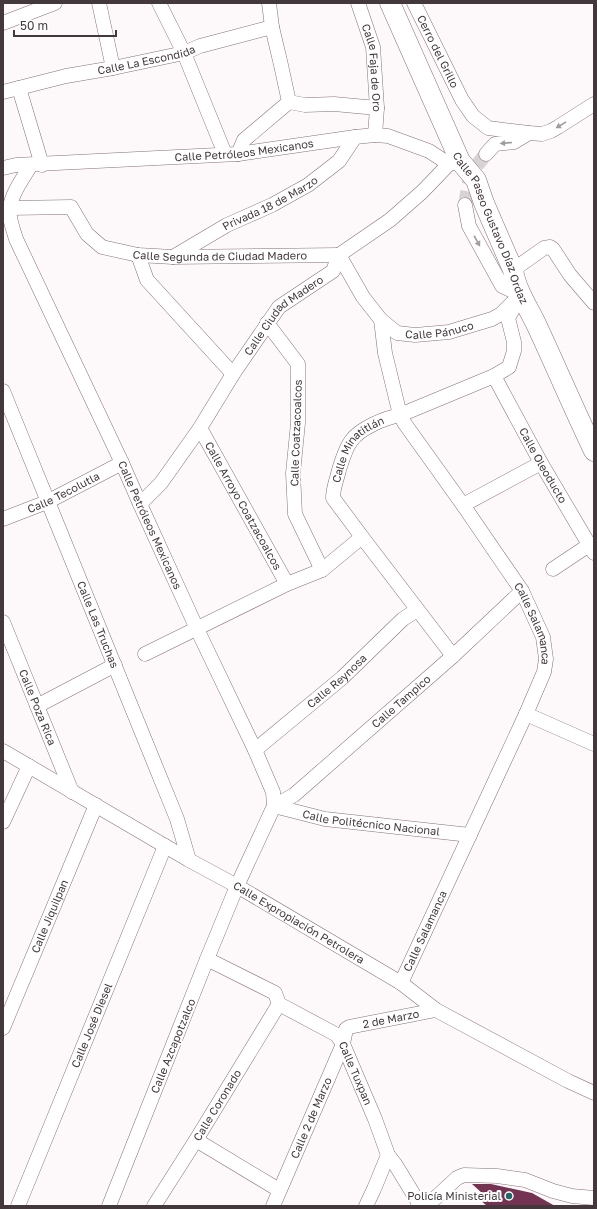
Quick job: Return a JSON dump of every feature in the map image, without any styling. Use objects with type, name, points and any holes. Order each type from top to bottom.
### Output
[{"type":"main road","name":"Calle Paseo Gustavo Díaz Ordaz","points":[[390,3],[454,163],[476,180],[484,203],[513,270],[514,279],[534,319],[594,451]]},
{"type":"street","points":[[3,23],[55,3]]},
{"type":"street","points":[[99,3],[113,68]]},
{"type":"street","points":[[159,3],[231,154],[244,140],[289,102]]},
{"type":"street","points":[[269,3],[272,27],[289,102]]},
{"type":"street","name":"Calle Faja de Oro","points":[[358,3],[373,47],[376,108],[375,135]]},
{"type":"street","name":"Cerro del Grillo","points":[[414,3],[462,100],[474,116],[488,128],[529,133]]},
{"type":"street","name":"Calle La Escondida","points":[[3,92],[66,76],[184,53],[200,46],[272,27]]},
{"type":"street","points":[[19,88],[36,165]]},
{"type":"street","points":[[289,102],[305,105],[334,104],[376,108]]},
{"type":"street","points":[[486,154],[495,144],[514,142],[529,133],[542,134],[551,131],[594,104]]},
{"type":"street","name":"Calle Petróleos Mexicanos","points":[[3,168],[16,165],[231,154],[375,135],[388,136],[429,151],[454,163]]},
{"type":"street","name":"Privada 18 de Marzo","points":[[173,257],[227,225],[272,205],[308,185],[339,160],[355,137]]},
{"type":"street","points":[[338,255],[390,220],[454,163]]},
{"type":"street","name":"Calle Petróleos Mexicanos","points":[[36,165],[15,192],[10,208],[10,217],[16,239],[122,463],[197,629],[255,750],[273,792],[274,806]]},
{"type":"street","points":[[465,205],[469,226],[502,286],[521,294]]},
{"type":"street","name":"Calle Segunda de Ciudad Madero","points":[[10,208],[71,207],[87,234],[102,247],[138,256],[338,255]]},
{"type":"street","points":[[513,270],[544,248],[550,247],[554,249],[570,275],[594,303]]},
{"type":"street","name":"Calle Pánuco","points":[[338,255],[363,297],[381,320],[398,333],[415,335],[449,332],[492,319],[501,314],[521,294]]},
{"type":"street","name":"Calle Ciudad Madero","points":[[140,504],[161,483],[200,428],[233,374],[279,307],[333,271],[338,255]]},
{"type":"street","points":[[138,256],[147,280],[233,374]]},
{"type":"street","name":"Calle Minatitlán","points":[[453,656],[333,498],[333,491],[340,468],[351,441],[360,432],[387,418],[400,415],[494,376],[509,367],[514,351],[514,342],[508,318],[521,294]]},
{"type":"street","name":"Calle Salamanca","points":[[381,320],[385,353],[400,415],[522,590],[543,637],[546,659],[544,672],[526,714],[401,983]]},
{"type":"street","name":"Calle Coatzacoalcos","points":[[267,323],[298,364],[298,423],[293,473],[296,514],[322,570]]},
{"type":"street","name":"Calle Oleoducto","points":[[494,376],[541,463],[592,549]]},
{"type":"street","name":"Calle Las Truchas","points":[[3,391],[177,819],[189,860]]},
{"type":"street","name":"Calle Arroyo Coatzacoalcos","points":[[200,428],[287,584]]},
{"type":"street","name":"Calle Tecolutla","points":[[3,519],[47,502],[122,463]]},
{"type":"street","points":[[463,504],[541,463]]},
{"type":"street","points":[[145,654],[287,584],[322,570],[362,537]]},
{"type":"street","points":[[553,569],[592,549]]},
{"type":"street","name":"Calle Tampico","points":[[274,806],[294,795],[453,656],[522,590]]},
{"type":"street","name":"Calle Reynosa","points":[[255,750],[342,678],[403,619],[417,610]]},
{"type":"street","name":"Calle Poza Rica","points":[[3,622],[8,648],[37,706],[72,792]]},
{"type":"street","points":[[37,706],[114,665]]},
{"type":"street","points":[[526,714],[593,741]]},
{"type":"street","name":"Calle Expropiación Petrolera","points":[[3,751],[189,860],[238,886],[401,983],[436,1010],[568,1081],[594,1093]]},
{"type":"street","points":[[3,822],[29,766]]},
{"type":"street","name":"Calle Jiquilpan","points":[[3,1028],[96,805]]},
{"type":"street","points":[[238,886],[274,806]]},
{"type":"street","name":"Calle Politécnico Nacional","points":[[274,806],[325,819],[470,835]]},
{"type":"street","name":"Calle José Diesel","points":[[18,1206],[166,846]]},
{"type":"street","name":"Calle Azcapotzalco","points":[[109,1206],[207,959],[238,886]]},
{"type":"street","name":"Calle Tuxpan","points":[[207,959],[275,993],[279,1004],[337,1035],[343,1044],[375,1119],[388,1155],[420,1206]]},
{"type":"street","name":"Calle Coronado","points":[[154,1206],[279,1004]]},
{"type":"street","name":"2 de Marzo","points":[[346,1029],[436,1010]]},
{"type":"street","name":"Calle 2 de Marzo","points":[[273,1206],[343,1044],[346,1029]]},
{"type":"street","points":[[196,1140],[280,1190]]},
{"type":"street","points":[[366,1206],[388,1155]]},
{"type":"street","points":[[420,1206],[431,1202],[457,1178],[464,1175],[497,1176],[525,1180],[554,1192],[572,1196],[594,1198]]},
{"type":"building","name":"Policía Ministerial","points":[[472,1184],[491,1184],[532,1193],[555,1206],[487,1206],[479,1199],[483,1194]]},
{"type":"tunnel","points":[[465,205],[470,177],[474,169],[486,154]]},
{"type":"place","name":"Policía Ministerial","points":[[509,1196]]}]
